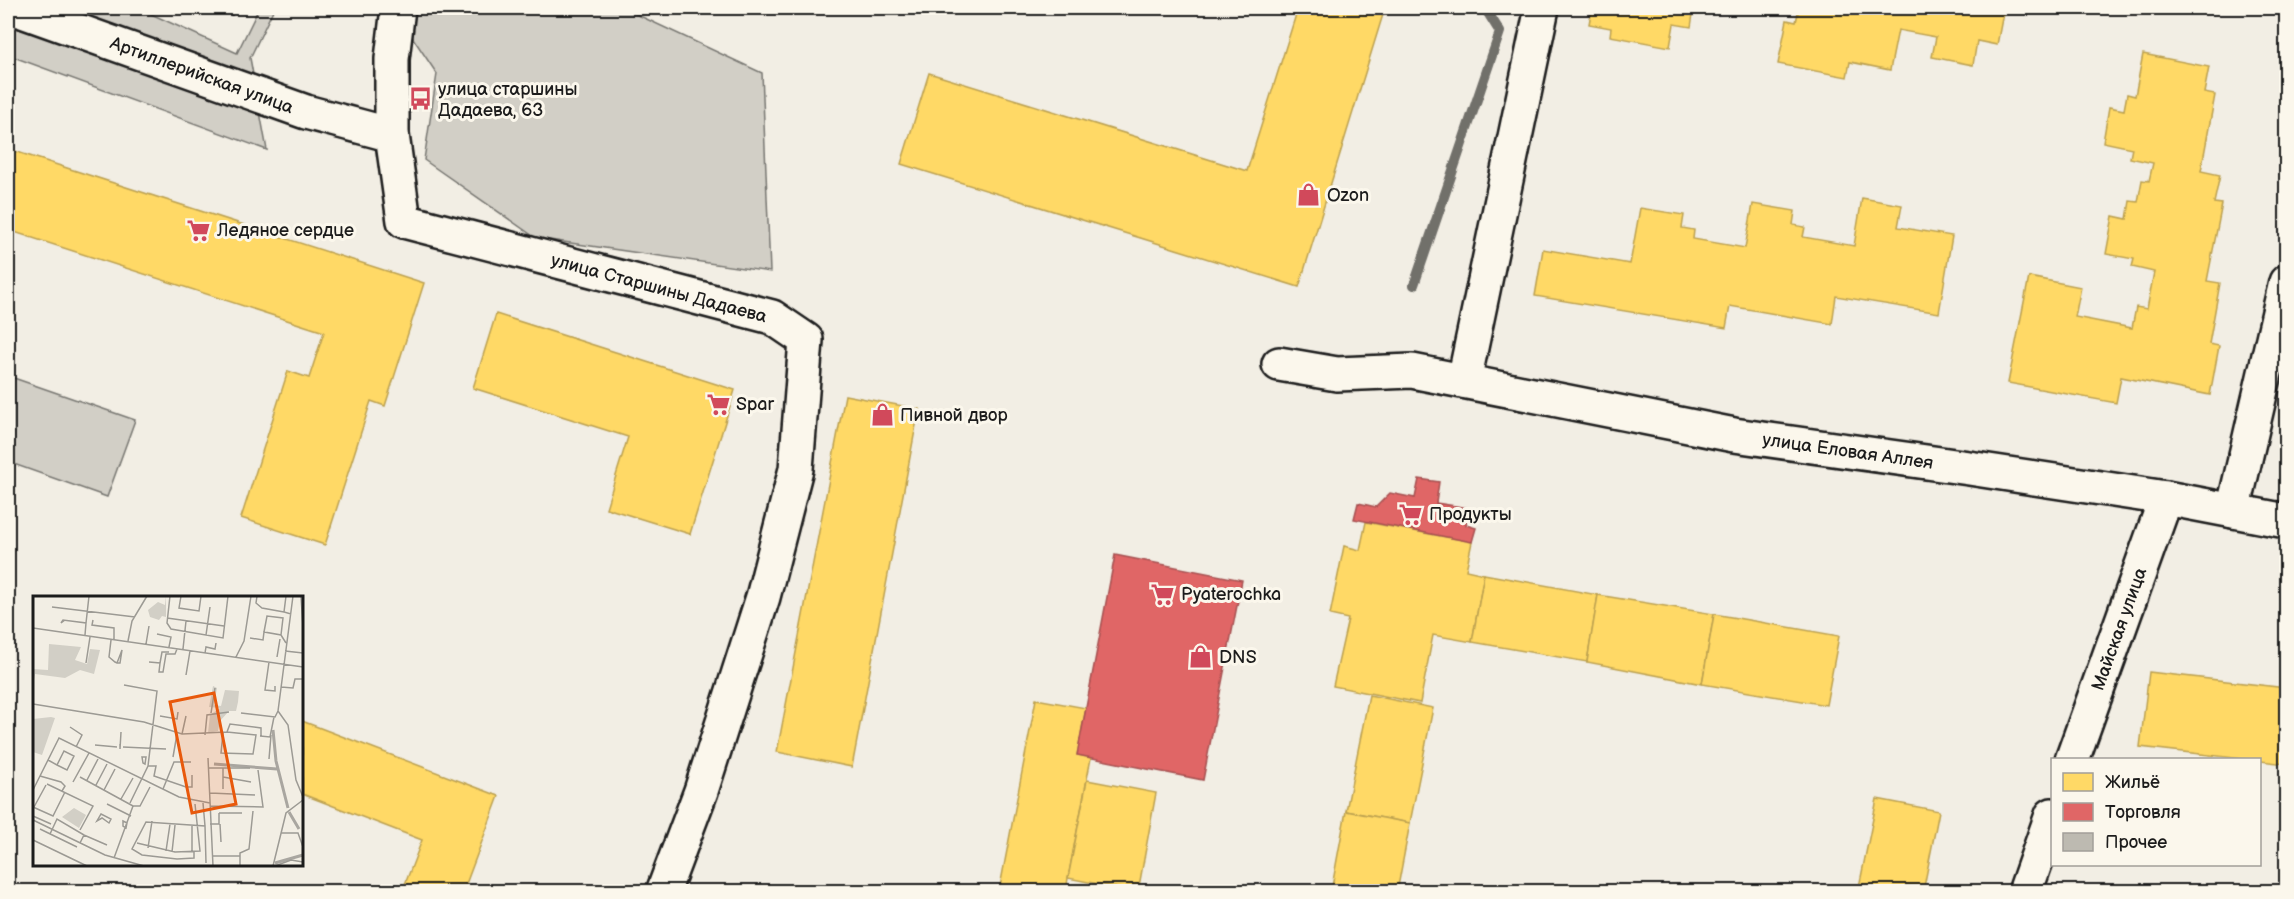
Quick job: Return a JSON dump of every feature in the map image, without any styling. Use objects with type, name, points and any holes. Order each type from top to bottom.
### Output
[{"type":"street","name":"Артиллерийская улица","points":[[14,8],[306,112],[392,135]]},
{"type":"street","name":"улица Старшины Дадаева","points":[[398,8],[392,59],[392,135],[404,221],[772,317],[806,340],[796,469],[763,597],[701,791],[663,891]]},
{"type":"street","points":[[1464,381],[1542,8]]},
{"type":"street","points":[[2233,511],[2286,282]]},
{"type":"street","name":"улица Еловая Аллея","points":[[1279,364],[1337,374],[1413,371],[1734,435],[2166,498],[2286,521]]},
{"type":"street","name":"Майская улица","points":[[2072,758],[2166,498]]},
{"type":"street","points":[[2025,891],[2051,818]]},
{"type":"shaded area","points":[[8,8],[138,8],[237,53],[259,8],[274,8],[250,58],[267,150],[8,55]]},
{"type":"shaded area","points":[[393,8],[623,8],[762,73],[770,272],[536,238],[424,160],[437,74]]},
{"type":"shaded area","points":[[8,376],[135,420],[107,497],[8,462]]},
{"type":"building: Жильё","points":[[1298,8],[1385,8],[1299,287],[901,164],[929,73],[1247,171]]},
{"type":"building: Жильё","points":[[1592,8],[1694,8],[1691,27],[1674,24],[1670,47],[1610,36],[1611,28],[1589,24]]},
{"type":"building: Жильё","points":[[1799,8],[2004,8],[1997,45],[1977,41],[1973,65],[1932,57],[1936,37],[1898,30],[1890,70],[1850,62],[1847,77],[1778,64],[1787,20],[1796,22]]},
{"type":"building: Жильё","points":[[2143,54],[2209,67],[2204,93],[2215,95],[2201,171],[2220,175],[2214,203],[2222,204],[2207,281],[2220,283],[2209,344],[2219,346],[2210,395],[2121,377],[2116,403],[2008,383],[2029,277],[2081,287],[2075,317],[2132,328],[2136,307],[2147,309],[2154,272],[2132,267],[2134,259],[2106,254],[2113,216],[2127,219],[2130,201],[2138,202],[2142,180],[2149,181],[2153,163],[2130,158],[2132,148],[2103,142],[2109,107],[2124,110],[2127,94],[2135,96]]},
{"type":"building: Жильё","points":[[8,149],[424,283],[385,406],[371,401],[325,545],[241,518],[288,371],[309,378],[324,332],[8,230]]},
{"type":"building: Жильё","points":[[1862,198],[1902,205],[1898,227],[1952,236],[1939,313],[1836,296],[1832,324],[1730,306],[1726,328],[1535,296],[1543,249],[1630,264],[1640,208],[1684,215],[1682,228],[1694,230],[1693,239],[1745,248],[1753,204],[1795,211],[1793,225],[1805,227],[1803,237],[1854,246]]},
{"type":"building: Жильё","points":[[496,314],[735,390],[690,534],[606,508],[628,437],[473,388]]},
{"type":"building: Жильё","points":[[845,395],[919,409],[852,767],[777,752]]},
{"type":"building: Жильё","points":[[1366,522],[1472,542],[1466,570],[1484,574],[1472,642],[1433,635],[1420,703],[1333,686],[1348,619],[1330,615],[1344,546],[1360,550]]},
{"type":"building: Жильё","points":[[1484,574],[1598,595],[1587,662],[1472,642]]},
{"type":"building: Жильё","points":[[1598,595],[1714,614],[1702,684],[1587,662]]},
{"type":"building: Жильё","points":[[1714,614],[1839,636],[1826,705],[1702,684]]},
{"type":"building: Жильё","points":[[2149,672],[2286,688],[2286,764],[2261,761],[2261,758],[2234,758],[2140,747]]},
{"type":"building: Жильё","points":[[1369,695],[1433,708],[1410,823],[1346,811]]},
{"type":"building: Жильё","points":[[1036,699],[1086,708],[1077,755],[1091,758],[1066,892],[999,892]]},
{"type":"building: Жильё","points":[[303,721],[499,796],[463,892],[402,892],[422,840],[303,794]]},
{"type":"building: Жильё","points":[[1087,780],[1156,793],[1138,892],[1068,878]]},
{"type":"building: Жильё","points":[[1877,799],[1939,811],[1923,892],[1858,892]]},
{"type":"building: Жильё","points":[[1346,811],[1410,823],[1397,892],[1331,892]]},
{"type":"building: Торговля","name":"Продукты","points":[[1419,479],[1439,482],[1436,503],[1468,508],[1466,525],[1476,528],[1472,542],[1354,519],[1358,503],[1376,507],[1390,493],[1415,498]]},
{"type":"building: Торговля","points":[[1115,555],[1242,580],[1203,780],[1077,755]]},
{"type":"building: Прочее","points":[[211,8],[235,8],[232,15]]},
{"type":"waterway","points":[[1414,285],[1500,32],[1485,8]]},
{"type":"place","name":"улица старшины Дадаева, 63","points":[[420,99]]},
{"type":"place","name":"Ozon","points":[[1309,195]]},
{"type":"place","name":"Ледяное сердце","points":[[199,230]]},
{"type":"place","name":"Spar","points":[[718,404]]},
{"type":"place","name":"Пивной двор","points":[[882,415]]},
{"type":"place","name":"Продукты","points":[[1411,514]]},
{"type":"place","name":"Pyaterochka","points":[[1163,594]]},
{"type":"place","name":"DNS","points":[[1201,657]]}]
